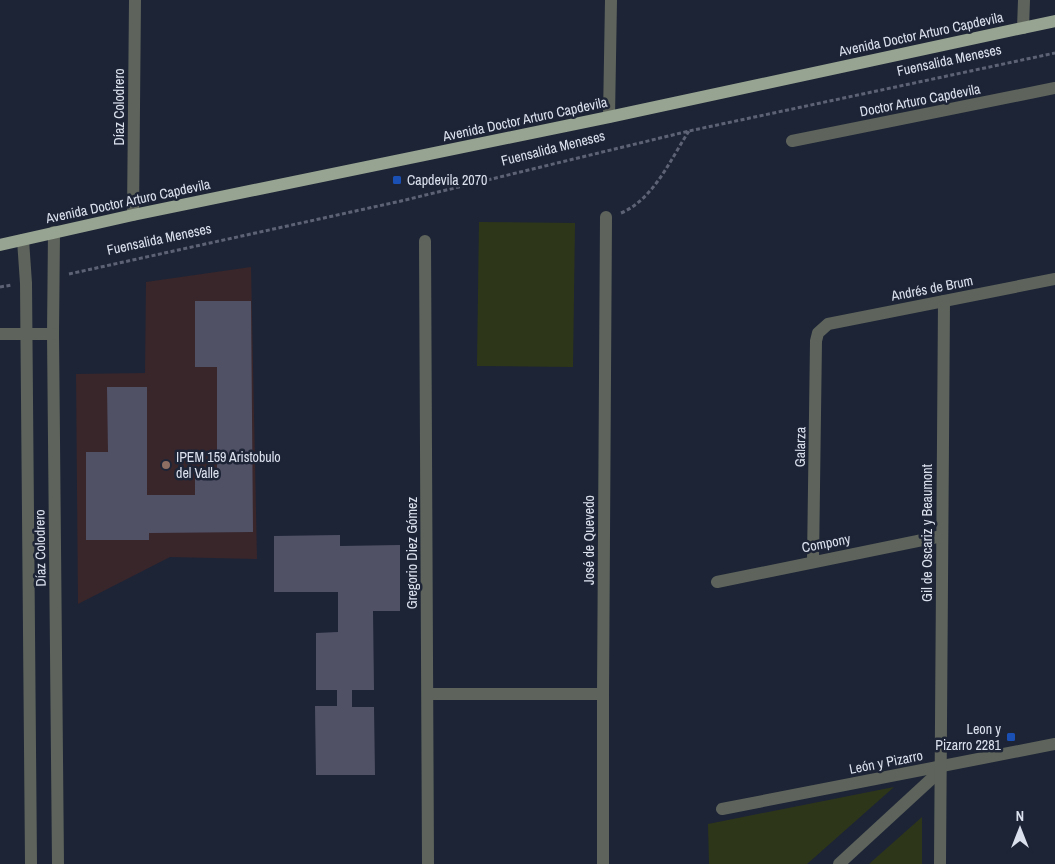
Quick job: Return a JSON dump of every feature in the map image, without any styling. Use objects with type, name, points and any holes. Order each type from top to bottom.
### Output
[{"type":"main road","name":"Avenida Doctor Arturo Capdevila","points":[[0,244],[1055,21]]},
{"type":"street","name":"Díaz Colodrero","points":[[133,215],[135,0]]},
{"type":"street","points":[[609,116],[611,0]]},
{"type":"street","points":[[1023,28],[1024,0]]},
{"type":"street","name":"Doctor Arturo Capdevila","points":[[792,142],[1055,88]]},
{"type":"street","name":"José de Quevedo","points":[[603,864],[606,217]]},
{"type":"street","name":"Díaz Colodrero","points":[[54,232],[52,334],[58,864]]},
{"type":"street","name":"Díaz Colodrero","points":[[24,240],[27,334],[31,864]]},
{"type":"street","name":"Gregorio Diez Gómez","points":[[425,241],[428,864]]},
{"type":"street","name":"Andrés de Brum","points":[[818,333],[828,324],[1055,279]]},
{"type":"street","name":"Gil de Oscariz y Beaumont","points":[[940,864],[944,300]]},
{"type":"street","name":"Galarza","points":[[813,561],[816,341],[818,333]]},
{"type":"street","points":[[0,334],[52,334]]},
{"type":"street","name":"Compony","points":[[717,582],[942,536]]},
{"type":"street","points":[[428,694],[603,694]]},
{"type":"street","name":"León y Pizarro","points":[[722,809],[940,769],[1055,744]]},
{"type":"street","points":[[839,864],[940,769]]},
{"type":"path","name":"Fuensalida Meneses","points":[[54,277],[401,201],[689,131],[1055,53]]},
{"type":"path","points":[[606,217],[623,212],[640,202],[653,188],[689,131]]},
{"type":"path","points":[[0,287],[26,283]]},
{"type":"shaded area","name":"IPEM 159 Aristobulo del Valle","points":[[251,267],[257,559],[170,557],[78,604],[76,374],[145,373],[146,282]]},
{"type":"green space","points":[[479,222],[575,223],[573,367],[477,366]]},
{"type":"green space","points":[[894,787],[807,864],[709,864],[708,824]]},
{"type":"green space","points":[[922,817],[922,864],[869,864]]},
{"type":"building","points":[[195,301],[251,301],[253,532],[149,533],[149,540],[86,540],[86,452],[108,452],[107,387],[147,387],[147,495],[195,495],[195,475],[217,475],[217,367],[195,367]]},
{"type":"building","points":[[340,535],[340,546],[400,545],[400,611],[373,611],[374,690],[352,690],[352,707],[374,707],[375,775],[316,775],[315,706],[337,706],[337,690],[316,690],[316,633],[338,632],[338,592],[274,592],[274,536]]},
{"type":"place","name":"Capdevila 2070","points":[[397,180]]},
{"type":"place","name":"IPEM 159 Aristobulo del Valle","points":[[166,465]]},
{"type":"place","name":"Leon y Pizarro 2281","points":[[1011,737]]}]
